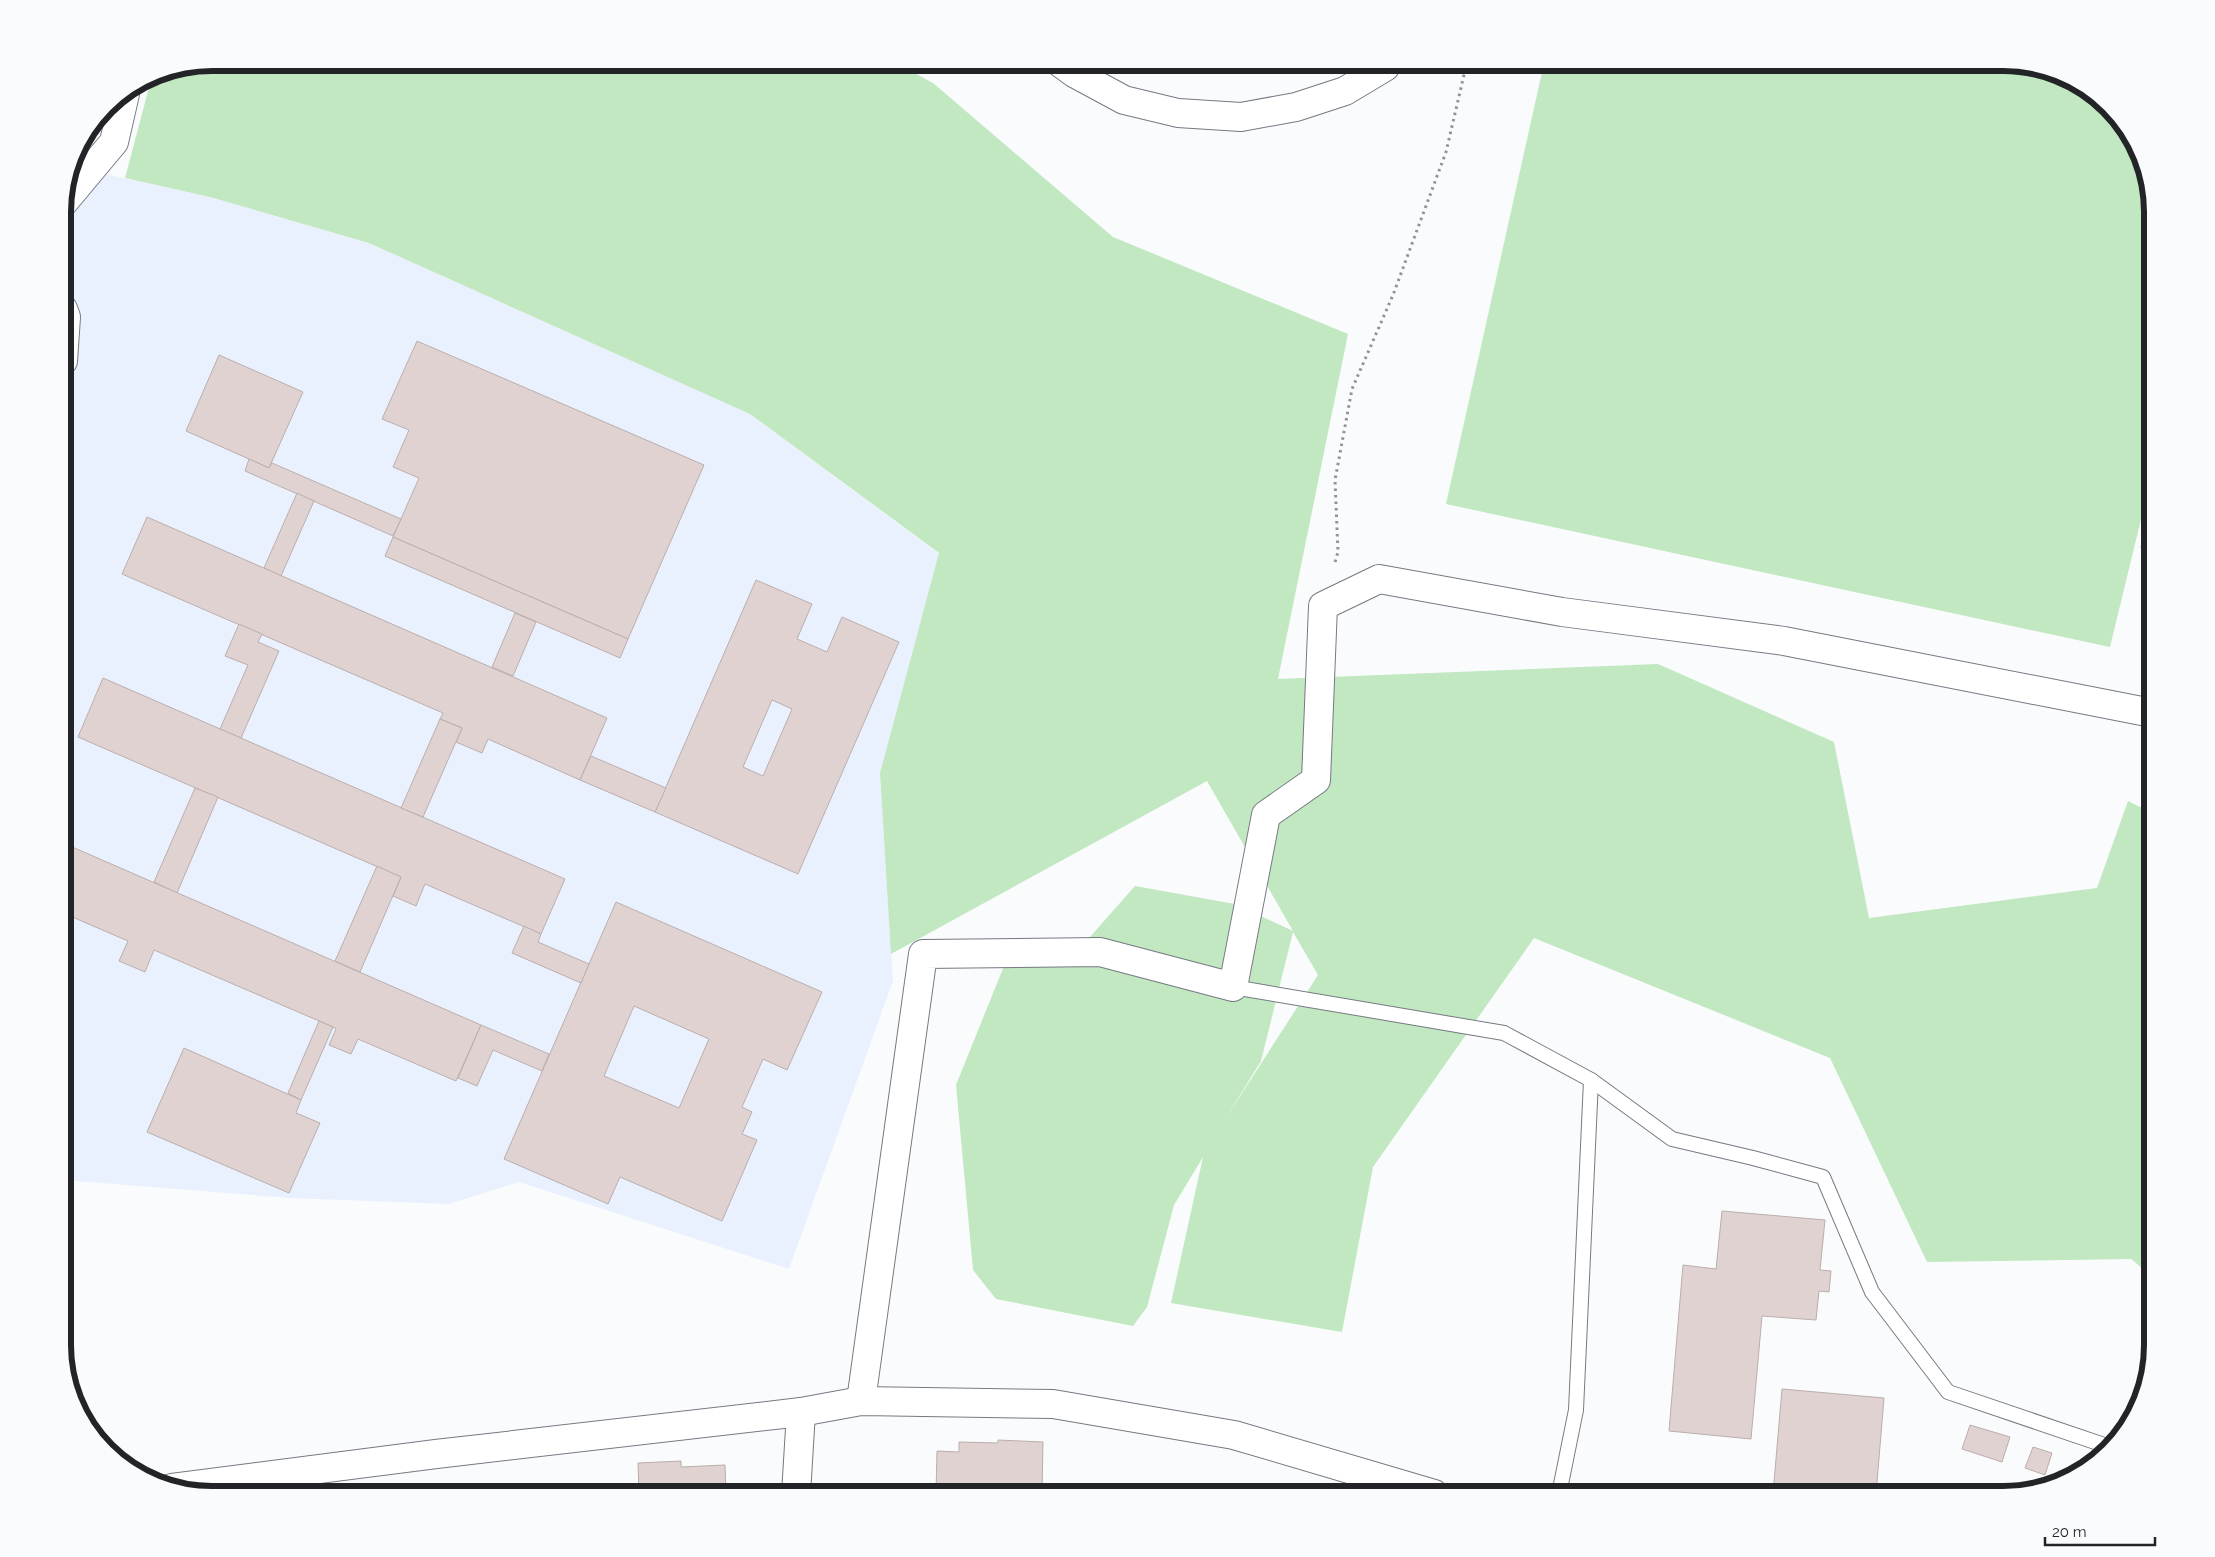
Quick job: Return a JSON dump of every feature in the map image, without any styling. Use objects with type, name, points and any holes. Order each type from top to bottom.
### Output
[{"type":"street","points":[[1072,72],[1124,100],[1178,113],[1241,117],[1296,107],[1345,91],[1378,71]]},
{"type":"street","points":[[73,192],[114,142],[123,103]]},
{"type":"street","points":[[861,1401],[923,954],[1100,952],[1233,988],[1266,815],[1316,780],[1323,606],[1379,579],[1562,612],[1784,641],[2144,711]]},
{"type":"street","points":[[195,1485],[436,1454],[801,1412],[861,1401],[1053,1404],[1234,1435],[1407,1486]]},
{"type":"street","points":[[796,1486],[801,1412]]},
{"type":"lane","points":[[1233,988],[1504,1032],[1591,1080],[1672,1139],[1822,1177],[1872,1292],[1948,1392],[2102,1444]]},
{"type":"lane","points":[[1561,1486],[1576,1410],[1591,1080]]},
{"type":"path","points":[[1323,606],[1338,552],[1335,480],[1352,389],[1393,295],[1446,152],[1465,71]]},
{"type":"shaded area","points":[[82,169],[210,197],[369,243],[750,414],[939,554],[880,773],[893,981],[789,1269],[519,1182],[449,1204],[289,1198],[72,1181],[72,194],[75,182]]},
{"type":"green space","points":[[1542,71],[2021,72],[2056,82],[2081,95],[2096,106],[2115,127],[2125,142],[2139,176],[2143,194],[2144,213],[2144,507],[2110,647],[1446,504]]},
{"type":"green space","points":[[203,72],[912,72],[933,83],[1113,237],[1348,334],[1278,679],[1658,664],[1834,742],[1869,918],[2097,888],[2128,801],[2144,809],[2144,1270],[2131,1259],[1927,1262],[1830,1058],[1534,938],[1373,1167],[1342,1332],[1171,1303],[1203,1157],[1174,1205],[1147,1307],[1133,1326],[996,1299],[973,1270],[956,1085],[1008,956],[1061,957],[1089,938],[1135,886],[1235,904],[1293,931],[1207,781],[891,954],[880,773],[939,553],[750,414],[369,243],[210,197],[125,178],[149,86],[185,74]],"holes":[[[1293,932],[1318,975],[1226,1118],[1261,1061]]]},
{"type":"green space","points":[[2144,531],[2144,549],[2140,548]]},
{"type":"building","points":[[417,341],[704,465],[628,639],[393,537],[419,478],[393,467],[409,430],[382,419]]},
{"type":"building","points":[[219,355],[303,392],[269,468],[186,431]]},
{"type":"building","points":[[249,459],[269,468],[272,463],[401,519],[393,536],[245,471]]},
{"type":"building","points":[[297,493],[314,501],[281,576],[264,568]]},
{"type":"building","points":[[147,517],[607,718],[580,780],[488,739],[482,753],[456,742],[462,728],[440,719],[443,713],[122,574]]},
{"type":"building","points":[[393,537],[628,639],[620,658],[385,556]]},
{"type":"building","points":[[756,580],[812,604],[797,639],[827,652],[842,617],[899,642],[798,874],[655,812]],"holes":[[[772,700],[792,709],[763,776],[743,767]]]},
{"type":"building","points":[[515,613],[536,622],[513,676],[492,667]]},
{"type":"building","points":[[239,624],[262,634],[258,642],[279,651],[241,738],[220,729],[248,665],[225,656]]},
{"type":"building","points":[[103,678],[565,879],[541,934],[425,884],[416,906],[393,896],[401,877],[78,737]]},
{"type":"building","points":[[440,719],[462,728],[423,817],[401,808]]},
{"type":"building","points":[[591,756],[666,788],[655,812],[580,780]]},
{"type":"building","points":[[195,788],[218,797],[177,893],[154,882]]},
{"type":"building","points":[[72,847],[481,1025],[456,1081],[358,1039],[351,1054],[329,1045],[336,1029],[333,1027],[154,950],[145,972],[119,961],[128,941],[72,917]]},
{"type":"building","points":[[377,866],[401,877],[360,972],[335,961]]},
{"type":"building","points":[[616,902],[822,992],[787,1070],[763,1059],[742,1107],[752,1112],[742,1134],[757,1140],[722,1221],[620,1177],[608,1204],[504,1159]],"holes":[[[634,1006],[709,1039],[679,1108],[604,1076]]]},
{"type":"building","points":[[524,926],[541,934],[538,942],[589,964],[581,983],[512,953]]},
{"type":"building","points":[[319,1021],[333,1027],[301,1100],[288,1093]]},
{"type":"building","points":[[481,1025],[549,1054],[542,1071],[493,1050],[477,1086],[458,1078]]},
{"type":"building","points":[[184,1048],[301,1100],[296,1113],[320,1123],[289,1193],[147,1132]]},
{"type":"building","points":[[1722,1211],[1825,1220],[1820,1270],[1831,1271],[1829,1292],[1819,1291],[1816,1320],[1762,1316],[1751,1439],[1669,1431],[1683,1265],[1716,1269]]},
{"type":"building","points":[[1782,1389],[1884,1398],[1877,1486],[1774,1486]]},
{"type":"building","points":[[1970,1425],[2010,1437],[2002,1462],[1962,1449]]},
{"type":"building","points":[[998,1440],[1043,1442],[1042,1486],[936,1486],[937,1451],[959,1452],[959,1442],[998,1443]]},
{"type":"building","points":[[2033,1447],[2052,1453],[2045,1475],[2025,1468]]},
{"type":"building","points":[[681,1461],[681,1467],[725,1465],[726,1486],[639,1486],[638,1463]]}]
